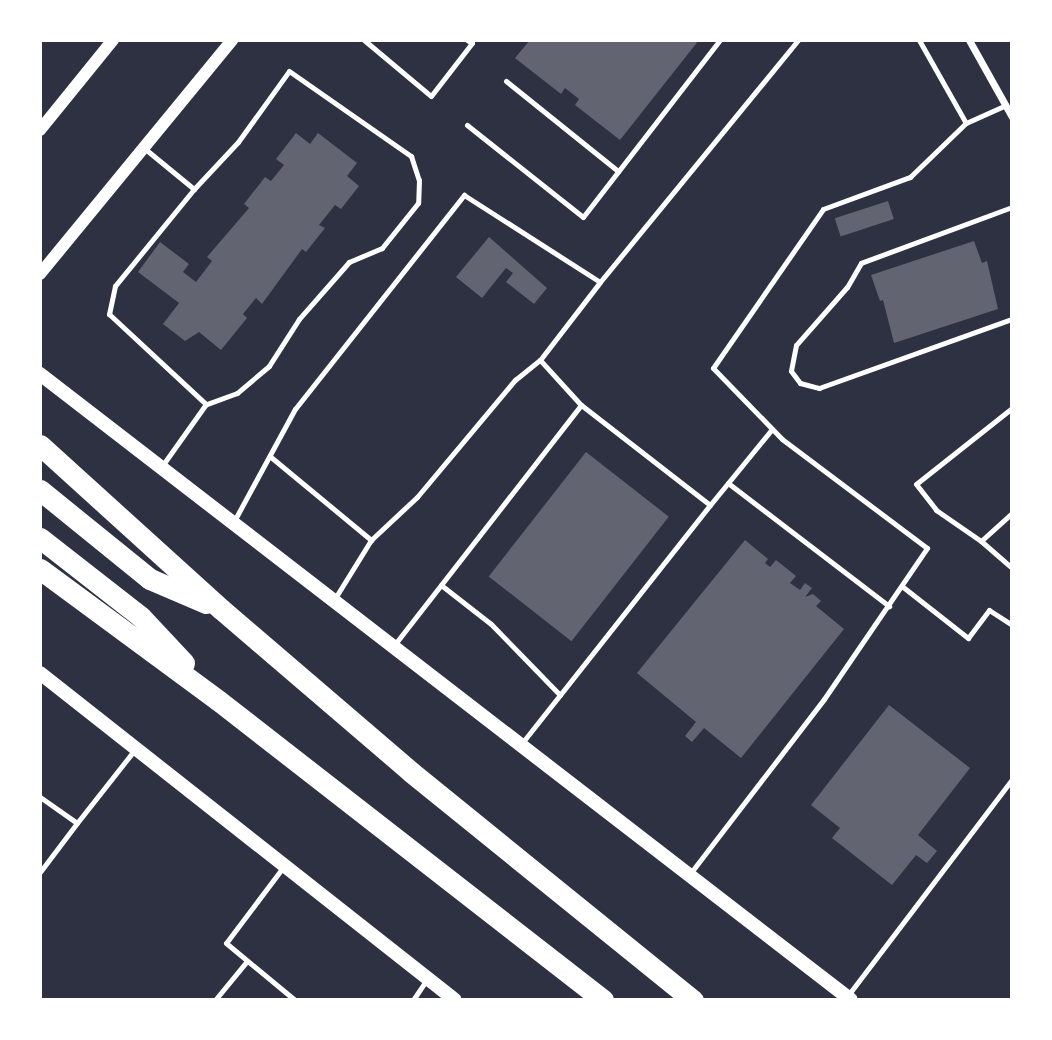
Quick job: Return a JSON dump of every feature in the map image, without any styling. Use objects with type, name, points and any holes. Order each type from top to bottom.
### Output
[{"type":"highway","points":[[40,445],[221,609],[411,772],[693,1000]]},
{"type":"highway","points":[[40,491],[150,579],[221,609]]},
{"type":"highway","points":[[40,538],[141,617],[219,701]]},
{"type":"highway","points":[[40,569],[219,701],[603,1000]]},
{"type":"main road","points":[[40,374],[849,998]]},
{"type":"main road","points":[[40,673],[455,1000]]},
{"type":"street","points":[[40,130],[113,40]]},
{"type":"street","points":[[40,274],[232,40]]},
{"type":"street","points":[[969,40],[1012,117]]},
{"type":"lane","points":[[364,40],[430,96],[472,44],[467,40]]},
{"type":"lane","points":[[467,125],[583,217],[720,40]]},
{"type":"lane","points":[[334,601],[372,540],[417,497],[515,380],[540,360],[600,282],[799,40]]},
{"type":"lane","points":[[919,40],[966,123]]},
{"type":"lane","points":[[161,467],[206,404],[237,393],[269,366],[299,319],[349,262],[382,248],[418,203],[419,180],[411,156],[289,71],[238,142],[194,189],[115,286],[109,314],[206,404]]},
{"type":"lane","points":[[506,81],[618,172]]},
{"type":"lane","points":[[689,875],[903,587],[927,548],[772,429],[713,368],[823,208],[910,177],[966,123],[1006,105]]},
{"type":"lane","points":[[144,148],[194,189]]},
{"type":"lane","points":[[233,523],[272,458],[295,409],[464,195],[600,282]]},
{"type":"lane","points":[[1012,208],[861,263],[847,287],[796,345],[791,371],[800,383],[819,388],[1012,319]]},
{"type":"lane","points":[[540,360],[581,405],[709,505]]},
{"type":"lane","points":[[393,647],[581,405]]},
{"type":"lane","points":[[1012,408],[916,484],[936,510],[981,541],[1012,568]]},
{"type":"lane","points":[[520,745],[772,429]]},
{"type":"lane","points":[[272,458],[372,540]]},
{"type":"lane","points":[[727,483],[889,606]]},
{"type":"lane","points":[[981,541],[1012,513]]},
{"type":"lane","points":[[441,585],[491,624],[560,695]]},
{"type":"lane","points":[[903,587],[968,638],[989,610],[1012,625]]},
{"type":"lane","points":[[40,872],[136,748]]},
{"type":"lane","points":[[849,998],[1012,779]]},
{"type":"lane","points":[[40,797],[77,823]]},
{"type":"lane","points":[[285,865],[226,943],[295,1000]]},
{"type":"lane","points":[[215,1000],[247,961]]},
{"type":"lane","points":[[412,1000],[428,978]]},
{"type":"building","points":[[530,40],[699,40],[620,140],[575,105],[579,99],[565,88],[561,94],[515,58]]},
{"type":"building","points":[[296,133],[310,144],[318,133],[357,163],[347,176],[359,186],[341,209],[335,205],[319,225],[325,228],[306,252],[302,249],[262,304],[256,298],[243,314],[247,318],[221,350],[199,332],[185,341],[163,324],[179,303],[138,272],[160,242],[189,264],[183,272],[196,282],[212,261],[207,257],[249,208],[244,204],[265,177],[271,181],[284,165],[276,159]]},
{"type":"building","points":[[888,201],[894,219],[841,236],[835,218]]},
{"type":"building","points":[[489,237],[547,288],[534,304],[506,282],[513,273],[506,268],[482,298],[456,277]]},
{"type":"building","points":[[974,241],[982,263],[987,261],[998,309],[894,343],[883,300],[880,301],[871,275]]},
{"type":"building","points":[[586,452],[669,517],[571,641],[489,577]]},
{"type":"building","points":[[745,540],[768,559],[765,563],[770,567],[776,560],[796,576],[790,583],[800,590],[805,583],[812,588],[805,597],[813,594],[821,601],[816,606],[844,629],[741,758],[704,728],[692,742],[685,736],[696,722],[637,673]]},
{"type":"building","points":[[889,705],[970,768],[918,835],[937,851],[927,863],[916,855],[892,885],[832,838],[840,828],[811,805]]}]
